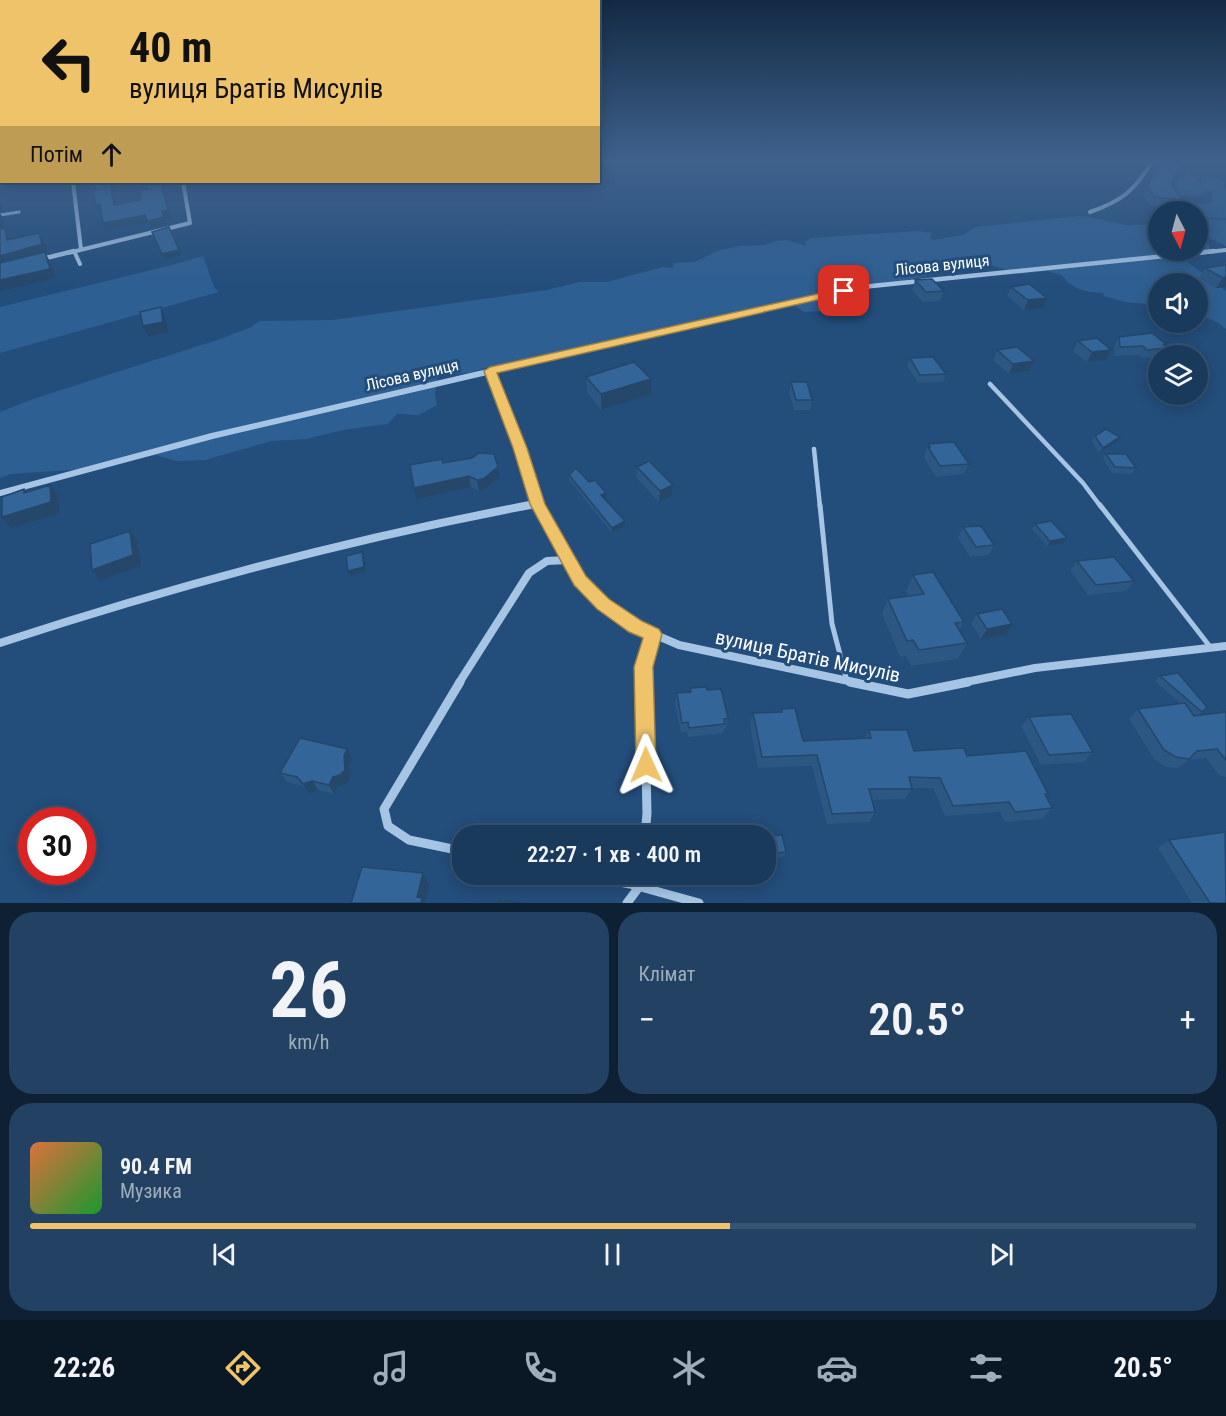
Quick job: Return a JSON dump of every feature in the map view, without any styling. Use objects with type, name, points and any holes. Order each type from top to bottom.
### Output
[{"type":"street","points":[[76,204],[81,249]]},
{"type":"street","points":[[35,260],[190,223],[187,204]]},
{"type":"street","points":[[1090,212],[1114,204]]},
{"type":"street","name":"Лісова вулиця","points":[[0,493],[212,436],[862,287],[1226,250]]},
{"type":"street","name":"вулиця Братів Мисулів","points":[[490,371],[520,448],[537,504],[580,580],[603,604],[635,626],[679,645],[908,694],[1035,668],[1226,646]]},
{"type":"street","points":[[0,643],[108,607],[216,576],[353,542],[537,504]]},
{"type":"street","points":[[452,849],[409,840],[388,826],[384,809],[450,697],[529,573],[547,561],[568,560]]},
{"type":"street","points":[[646,825],[644,667],[653,634]]},
{"type":"street","points":[[630,885],[699,903]]},
{"type":"street","points":[[627,903],[639,887]]},
{"type":"lane","points":[[0,215],[19,212]]},
{"type":"lane","points":[[151,232],[153,239]]},
{"type":"lane","points":[[74,251],[80,264]]},
{"type":"lane","points":[[990,384],[1083,483],[1211,648]]},
{"type":"lane","points":[[814,449],[832,624],[847,681]]},
{"type":"shaded area","points":[[1208,204],[1226,204],[1226,218],[1208,217]]},
{"type":"shaded area","points":[[1079,216],[1126,225],[1143,225],[1148,226],[1148,261],[1186,261],[1202,273],[1148,273],[1148,304],[1125,302],[1104,296],[1103,293],[1080,289],[1070,284],[1062,275],[1047,271],[1019,274],[988,264],[855,290],[839,297],[821,311],[804,312],[795,306],[780,307],[675,326],[536,364],[495,365],[469,373],[454,374],[439,371],[430,373],[437,378],[435,394],[437,405],[419,415],[397,414],[388,424],[343,430],[306,439],[272,441],[205,460],[177,461],[156,455],[84,469],[11,474],[0,478],[0,412],[36,398],[220,339],[260,321],[333,320],[547,290],[579,282],[607,282],[663,267],[673,268],[674,263],[695,262],[717,251],[739,246],[764,245],[777,241],[786,240],[806,246],[805,242],[811,238],[917,231],[933,233],[930,237],[933,240],[964,235],[975,227]]},
{"type":"shaded area","points":[[1208,219],[1226,220],[1226,246],[1208,237]]},
{"type":"shaded area","points":[[203,256],[214,287],[219,292],[0,353],[0,307]]},
{"type":"shaded area","points":[[1208,278],[1226,291],[1226,329],[1208,318]]},
{"type":"building","points":[[100,204],[167,204],[168,210],[162,211],[164,217],[148,221],[145,215],[103,223]]},
{"type":"building","points":[[169,227],[179,250],[162,254],[152,232]]},
{"type":"building","points":[[5,228],[7,240],[39,233],[42,244],[0,256],[0,229]]},
{"type":"building","points":[[45,252],[50,269],[0,280],[0,263]]},
{"type":"building","points":[[1226,265],[1226,277],[1223,278],[1205,268]]},
{"type":"building","points":[[932,279],[944,291],[926,292],[915,280]]},
{"type":"building","points":[[1029,284],[1047,298],[1028,300],[1011,287]]},
{"type":"building","points":[[161,307],[163,322],[143,326],[140,312]]},
{"type":"building","points":[[1152,333],[1167,345],[1148,345],[1147,350],[1143,346],[1120,347],[1119,337]]},
{"type":"building","points":[[1097,338],[1111,350],[1092,352],[1078,341]]},
{"type":"building","points":[[1017,347],[1034,361],[1013,364],[997,350]]},
{"type":"building","points":[[933,357],[946,374],[920,375],[910,358]]},
{"type":"building","points":[[634,362],[651,379],[601,394],[586,377]]},
{"type":"building","points":[[791,382],[807,382],[812,400],[796,400]]},
{"type":"building","points":[[1106,429],[1120,437],[1103,448],[1095,436]]},
{"type":"building","points":[[954,442],[969,464],[940,466],[928,444]]},
{"type":"building","points":[[479,453],[494,454],[498,467],[483,479],[477,480],[469,476],[414,488],[410,465],[442,459],[443,463],[472,458]]},
{"type":"building","points":[[1106,454],[1126,454],[1136,468],[1115,467]]},
{"type":"building","points":[[649,461],[673,485],[660,491],[637,467]]},
{"type":"building","points":[[576,468],[589,482],[595,480],[606,493],[601,495],[625,521],[612,528],[569,475]]},
{"type":"building","points":[[50,485],[51,502],[2,517],[2,497],[24,489],[24,493]]},
{"type":"building","points":[[1051,521],[1067,538],[1050,541],[1035,524]]},
{"type":"building","points":[[981,526],[994,545],[976,547],[963,527]]},
{"type":"building","points":[[130,531],[133,555],[92,570],[90,544]]},
{"type":"building","points":[[362,552],[364,567],[348,571],[346,556]]},
{"type":"building","points":[[1114,557],[1134,581],[1096,585],[1077,561]]},
{"type":"building","points":[[933,572],[964,622],[955,623],[967,643],[919,650],[913,640],[907,641],[888,599],[924,594],[913,575]]},
{"type":"building","points":[[1002,609],[1012,624],[987,629],[977,614]]},
{"type":"building","points":[[1178,673],[1207,707],[1202,712],[1160,676]]},
{"type":"building","points":[[706,687],[707,690],[721,689],[728,718],[724,719],[725,724],[689,728],[688,722],[682,723],[677,693],[691,692],[690,688]]},
{"type":"building","points":[[1185,703],[1194,716],[1226,712],[1226,760],[1217,749],[1197,751],[1189,759],[1176,757],[1164,750],[1138,709]]},
{"type":"building","points":[[795,708],[803,741],[871,738],[869,730],[907,730],[914,751],[964,748],[967,756],[1026,751],[1048,794],[1045,794],[1052,808],[1015,812],[1009,802],[953,806],[940,778],[909,777],[912,789],[869,789],[875,812],[832,814],[817,755],[762,757],[753,713],[782,712],[781,709]]},
{"type":"building","points":[[1071,714],[1093,752],[1049,755],[1029,717]]},
{"type":"building","points":[[300,738],[347,749],[344,756],[345,770],[333,777],[329,785],[312,781],[303,784],[297,777],[280,773]]},
{"type":"building","points":[[1225,832],[1226,903],[1210,903],[1169,840]]},
{"type":"building","points":[[782,835],[786,852],[776,853],[776,836]]},
{"type":"building","points":[[362,867],[423,873],[417,897],[422,898],[421,903],[351,903]]},
{"type":"building","points":[[499,901],[525,903],[498,903]]},
{"type":"route","points":[[646,765],[644,667],[653,634],[635,626],[603,604],[580,580],[537,504],[520,448],[490,371],[844,291]]}]
